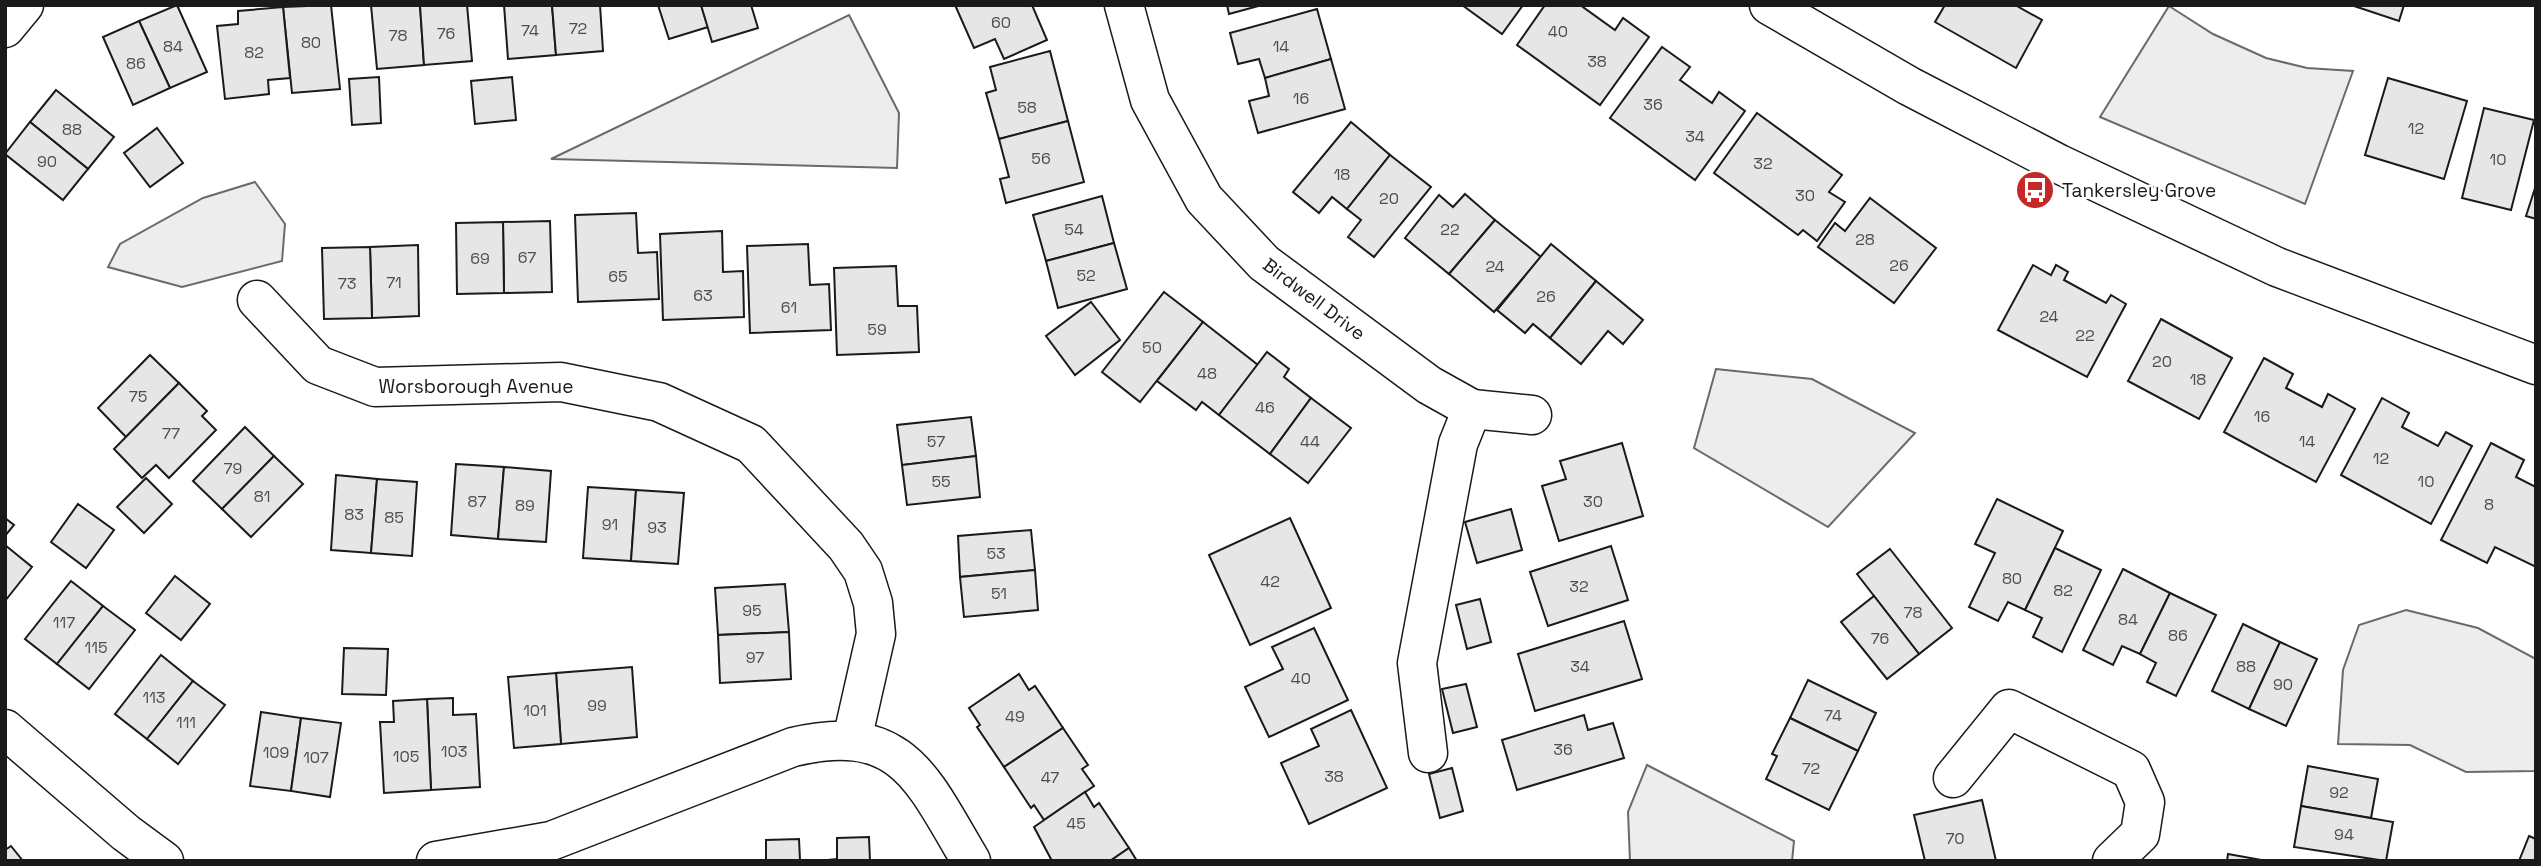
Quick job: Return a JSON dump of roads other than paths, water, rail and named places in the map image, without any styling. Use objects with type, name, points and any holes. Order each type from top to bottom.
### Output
[{"type":"street","points":[[5,28],[24,5]]},
{"type":"street","name":"Birdwell Drive","points":[[1124,5],[1150,100],[1204,199],[1264,264],[1429,386],[1472,409],[1532,415]]},
{"type":"street","points":[[1769,5],[1909,86],[2048,158],[2277,267],[2536,365]]},
{"type":"street","name":"Worsborough Avenue","points":[[257,300],[318,365],[375,387],[561,382],[659,402],[751,444],[846,546],[863,570],[873,603],[876,634],[852,740]]},
{"type":"street","points":[[1428,753],[1417,663],[1458,444],[1472,409]]},
{"type":"street","points":[[1953,778],[2009,709],[2131,770],[2145,802],[2140,834],[2112,861]]},
{"type":"street","points":[[5,729],[126,833],[164,861]]},
{"type":"street","points":[[436,861],[551,841],[793,747],[824,740],[852,740],[881,748],[907,762],[925,785],[971,861]]},
{"type":"place","name":"Tankersley Grove","points":[[2035,190]]}]
